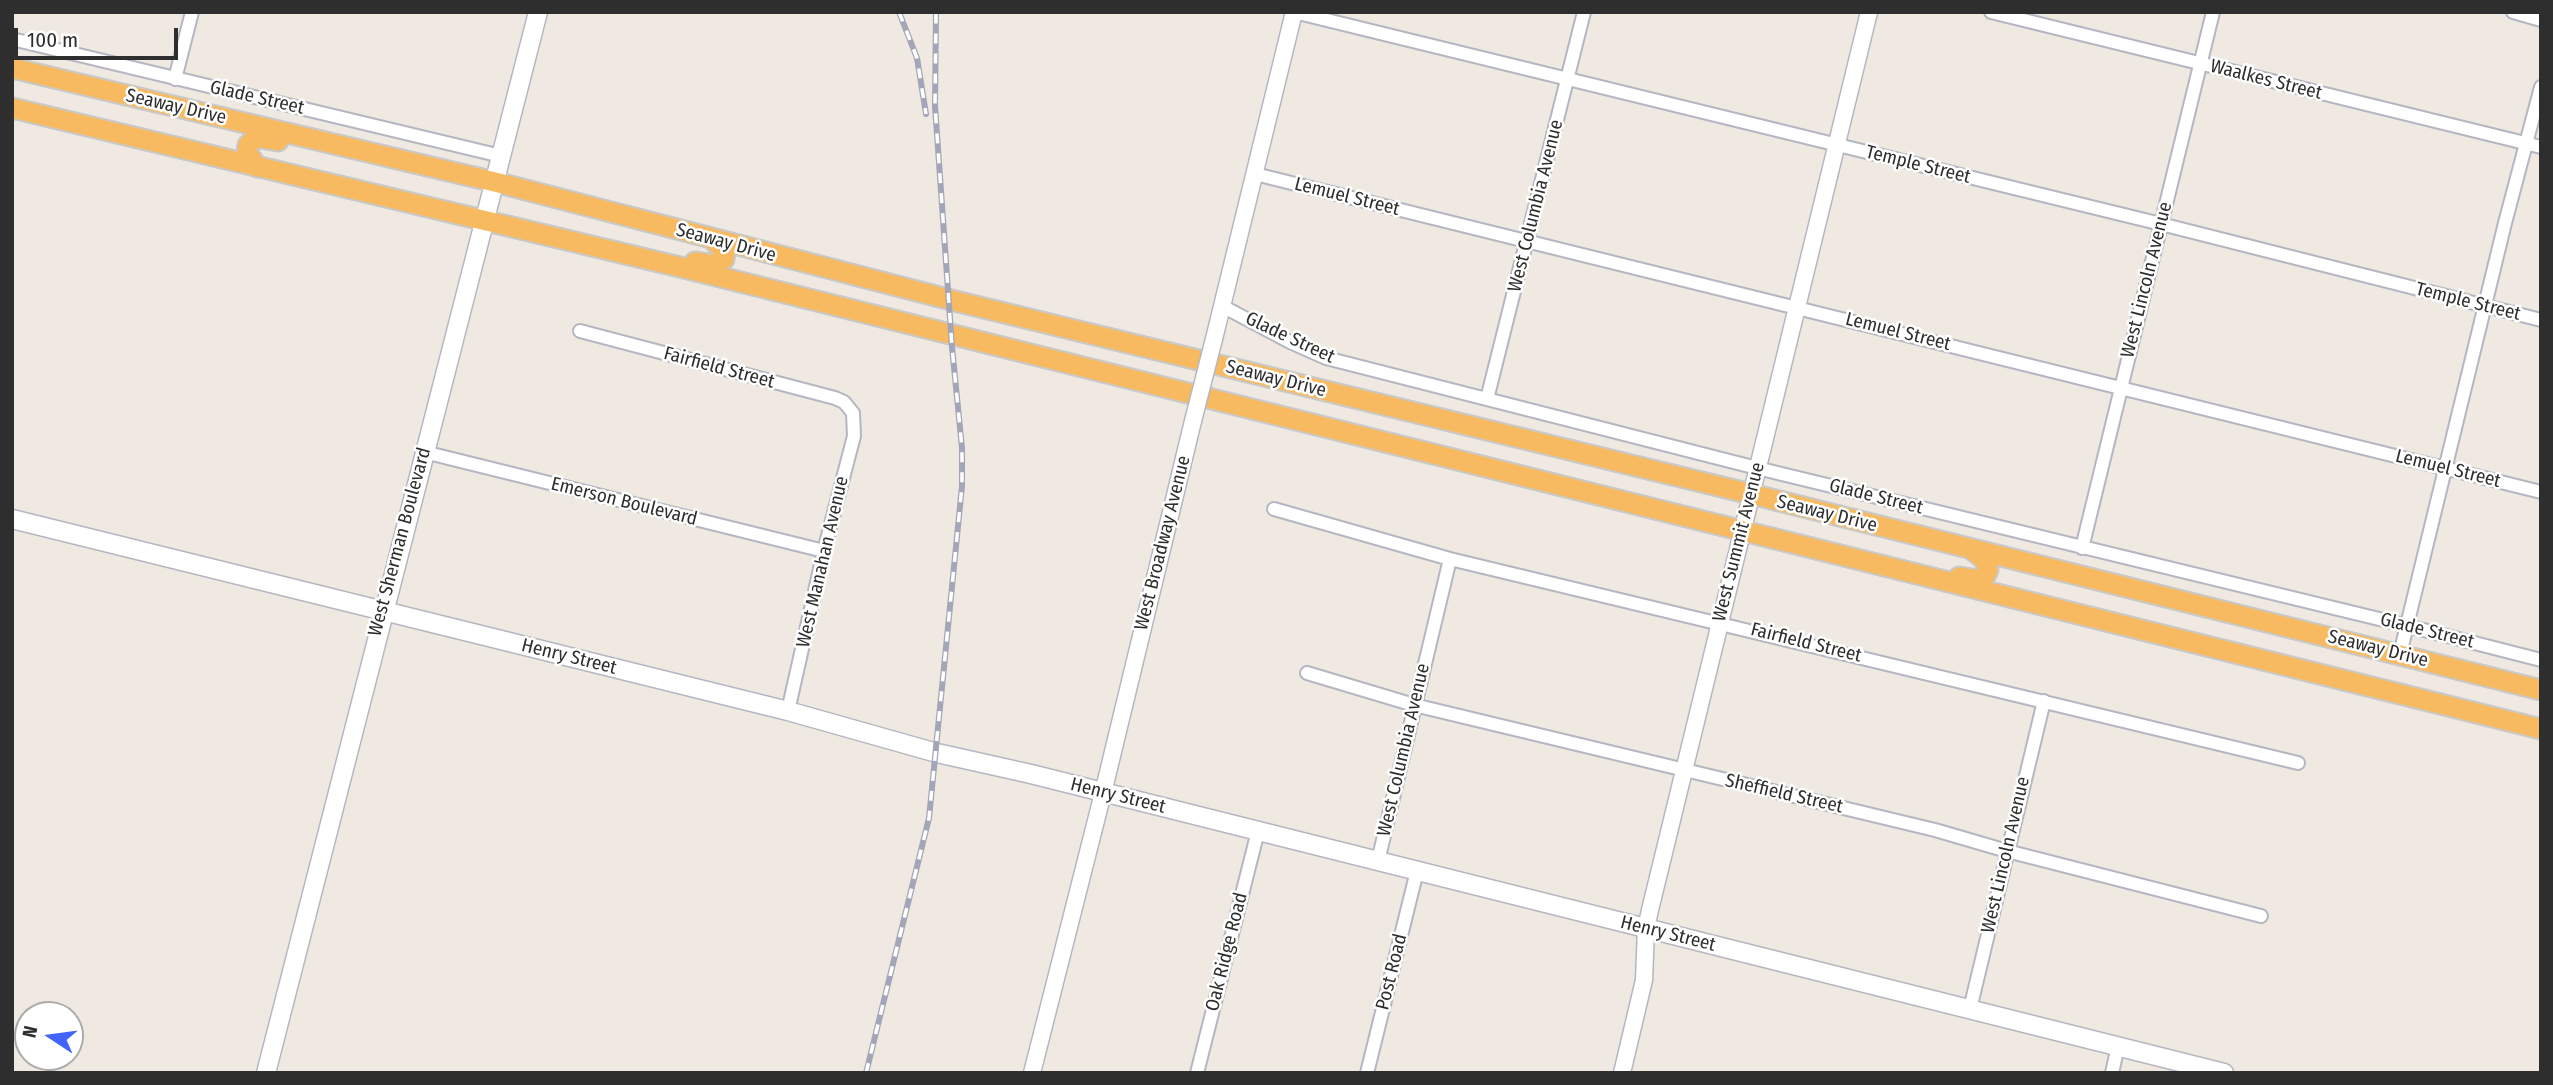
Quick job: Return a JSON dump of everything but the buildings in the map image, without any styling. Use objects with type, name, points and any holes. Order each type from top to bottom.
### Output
[{"type":"highway","name":"Seaway Drive","points":[[12,68],[487,181],[958,302],[2541,690]]},
{"type":"highway","name":"Seaway Drive","points":[[12,108],[680,267],[2541,729]]},
{"type":"highway","points":[[257,167],[247,152],[254,139],[261,138],[452,183],[487,181]]},
{"type":"highway","points":[[510,228],[533,224],[716,265],[724,259],[725,252],[712,239]]},
{"type":"highway","points":[[1512,474],[1510,457],[1521,449],[1750,498]]},
{"type":"highway","points":[[1777,541],[1806,540],[1979,580],[1985,576],[1987,564],[1971,550]]},
{"type":"main road","name":"West Sherman Boulevard","points":[[266,1073],[483,222],[487,181],[501,156],[538,12]]},
{"type":"main road","name":"Henry Street","points":[[12,519],[788,712],[937,753],[2224,1073]]},
{"type":"street","points":[[175,79],[192,12]]},
{"type":"street","name":"Temple Street","points":[[1294,12],[2541,320]]},
{"type":"street","name":"West Broadway Avenue","points":[[1032,1073],[1294,12]]},
{"type":"street","name":"West Columbia Avenue","points":[[1488,399],[1584,12]]},
{"type":"street","name":"West Summit Avenue","points":[[1622,1073],[1644,980],[1646,928],[1869,12]]},
{"type":"street","name":"Waalkes Street","points":[[1991,12],[2541,148]]},
{"type":"street","name":"West Lincoln Avenue","points":[[2082,548],[2213,12]]},
{"type":"street","points":[[2512,12],[2541,20]]},
{"type":"street","name":"Glade Street","points":[[12,39],[501,156]]},
{"type":"street","points":[[2400,654],[2541,87]]},
{"type":"street","name":"Lemuel Street","points":[[1255,174],[2541,492]]},
{"type":"street","name":"Glade Street","points":[[1222,306],[1326,358],[1757,468],[2408,625],[2541,660]]},
{"type":"street","name":"Fairfield Street","points":[[580,331],[835,398],[844,402],[853,413]]},
{"type":"street","name":"West Manahan Avenue","points":[[788,712],[853,436],[853,413]]},
{"type":"street","name":"Emerson Boulevard","points":[[424,452],[824,551]]},
{"type":"street","name":"Fairfield Street","points":[[1274,509],[1450,559],[1720,622],[2298,764]]},
{"type":"street","name":"West Columbia Avenue","points":[[1378,861],[1450,559]]},
{"type":"street","name":"Sheffield Street","points":[[1307,673],[1414,705],[1935,830],[2262,916]]},
{"type":"street","name":"West Lincoln Avenue","points":[[1970,1009],[2044,701]]},
{"type":"street","name":"Oak Ridge Road","points":[[1197,1073],[1258,831]]},
{"type":"street","name":"Post Road","points":[[1367,1073],[1417,871]]},
{"type":"street","points":[[2112,1073],[2118,1046]]},
{"type":"railway","points":[[899,12],[917,58],[926,114]]},
{"type":"railway","points":[[866,1073],[929,818],[962,486],[962,448],[935,106],[936,12]]}]
